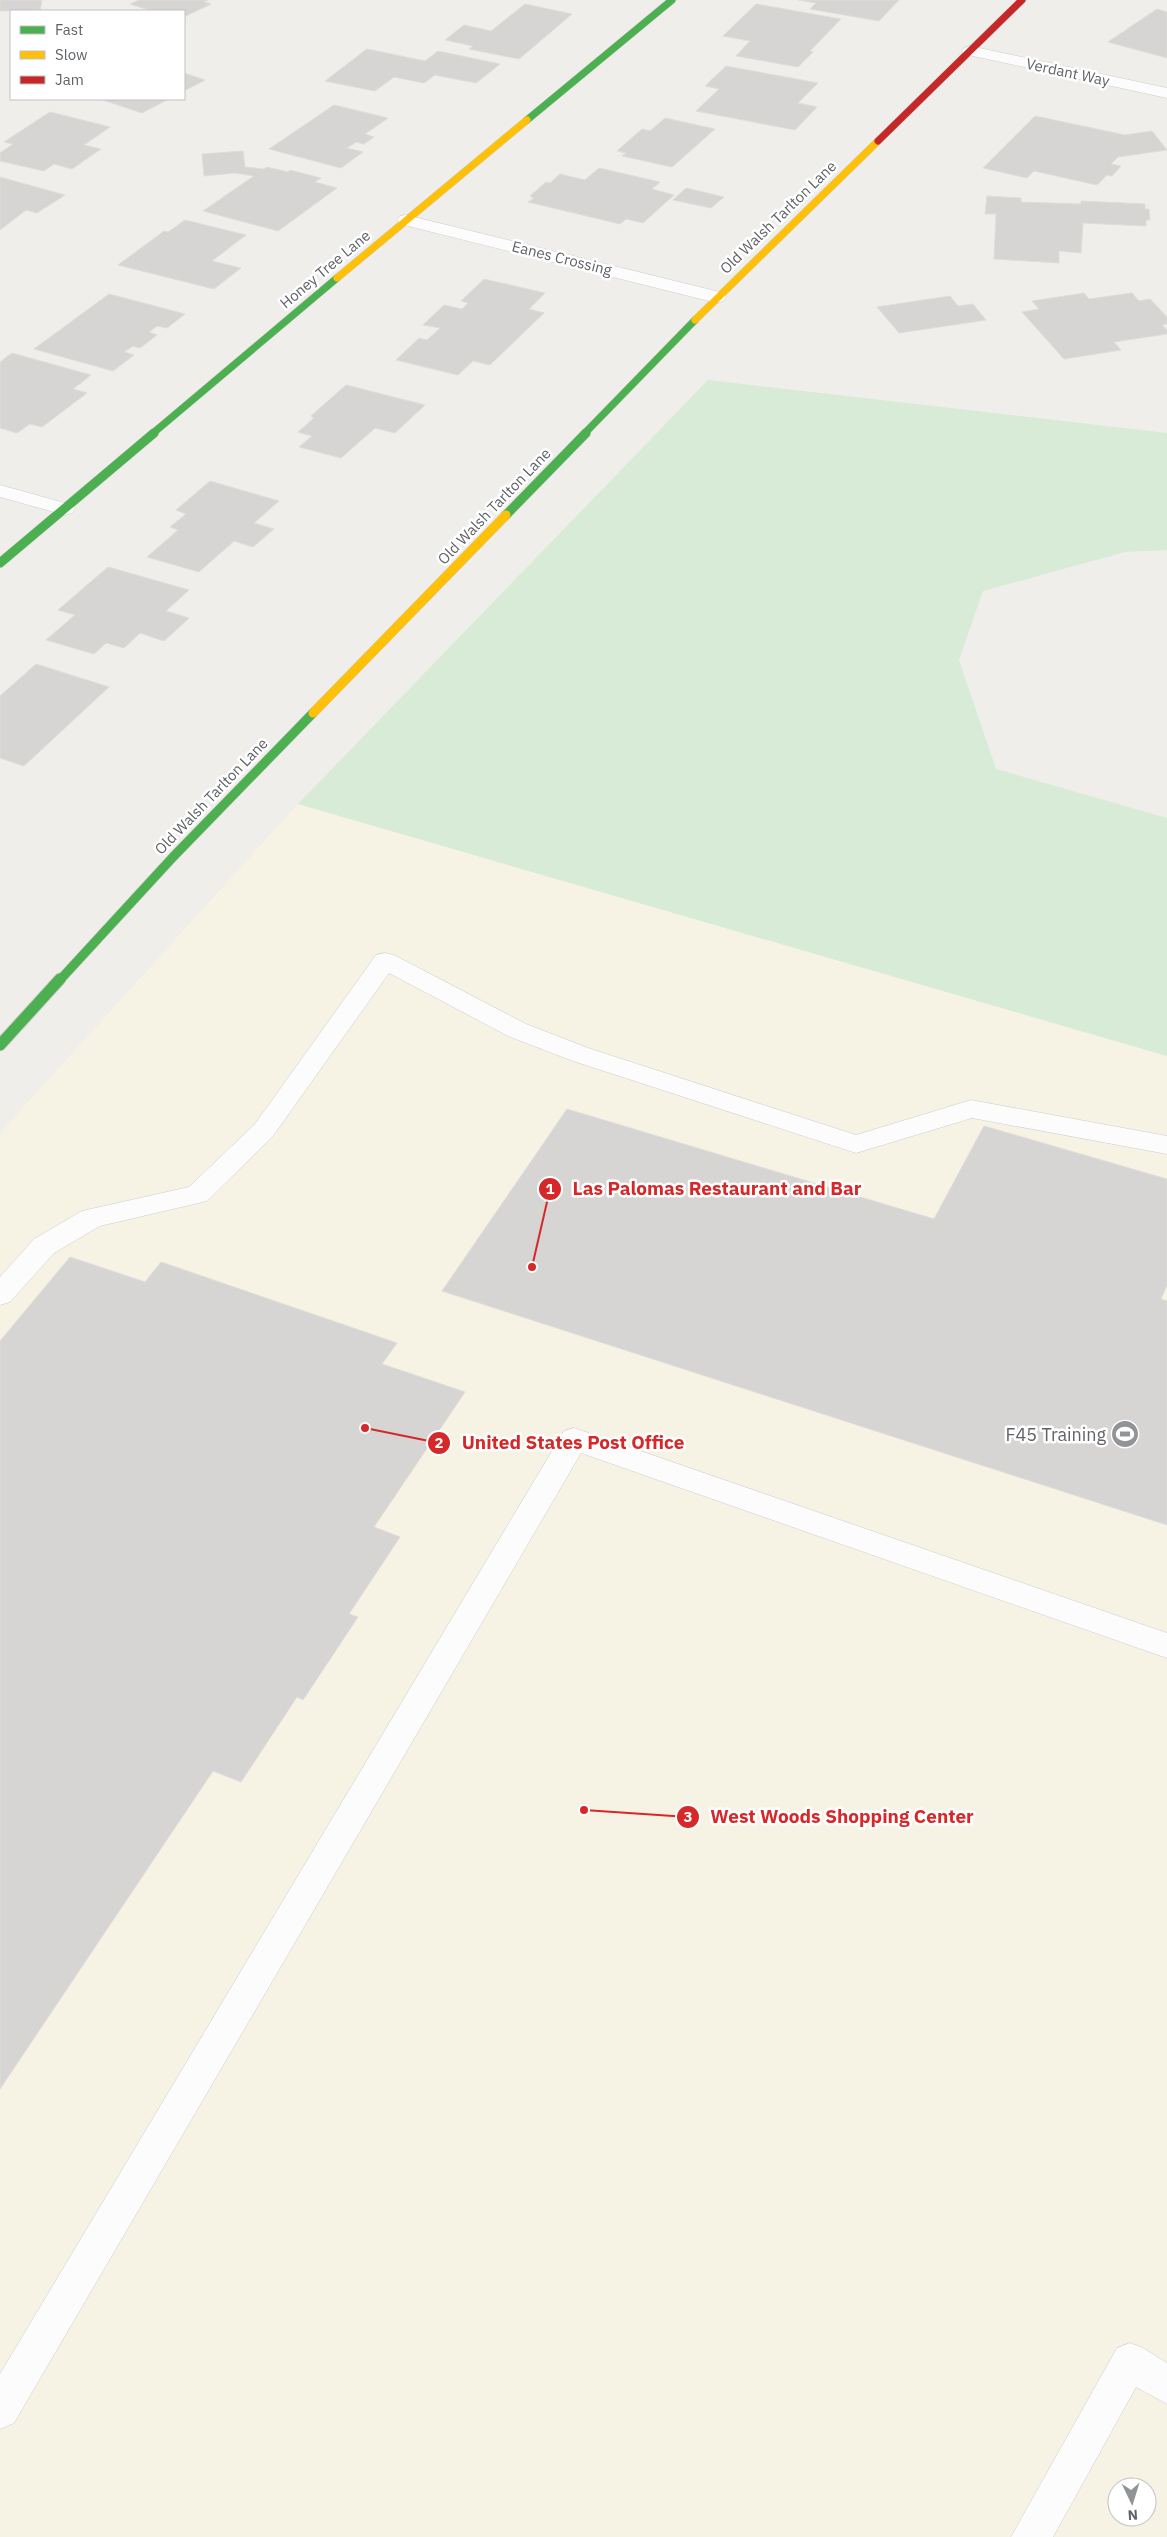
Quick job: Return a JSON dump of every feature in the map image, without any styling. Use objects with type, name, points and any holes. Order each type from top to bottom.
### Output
[{"type":"street","name":"Honey Tree Lane","points":[[0,563],[406,220],[672,0]]},
{"type":"street","name":"Old Walsh Tarlton Lane","points":[[0,1045],[173,857],[718,297],[1022,0]]},
{"type":"street","name":"Verdant Way","points":[[970,51],[1167,92]]},
{"type":"street","name":"Eanes Crossing","points":[[406,220],[718,297]]},
{"type":"street","points":[[0,491],[65,509]]},
{"type":"street","points":[[0,1295],[44,1246],[92,1218],[198,1194],[264,1130],[385,961],[518,1030],[553,1044],[856,1144],[971,1110],[1167,1145]]},
{"type":"street","points":[[0,2410],[574,1439],[1167,1646]]},
{"type":"street","points":[[1030,2537],[1130,2361],[1167,2385]]},
{"type":"shaded area","points":[[298,804],[1167,1056],[1167,2537],[0,2537],[0,1133]]},
{"type":"green space","points":[[708,380],[1167,433],[1167,550],[1125,552],[983,591],[959,660],[996,769],[1167,818],[1167,1056],[298,804]]},
{"type":"building","points":[[0,0],[42,0],[40,10],[0,11]]},
{"type":"building","points":[[139,0],[208,0],[204,2],[211,4],[185,17],[185,10],[149,10],[130,4]]},
{"type":"building","points":[[798,0],[899,0],[879,21],[810,9],[816,3]]},
{"type":"building","points":[[525,4],[572,14],[519,59],[469,49],[473,46],[445,40],[464,25],[491,31]]},
{"type":"building","points":[[756,4],[841,19],[810,51],[813,52],[798,67],[736,56],[750,41],[723,36]]},
{"type":"building","points":[[1157,9],[1167,12],[1167,58],[1108,42]]},
{"type":"building","points":[[367,49],[425,61],[438,51],[500,64],[476,83],[435,75],[424,83],[394,77],[375,91],[325,81]]},
{"type":"building","points":[[726,66],[818,83],[798,103],[817,107],[795,130],[696,111],[719,89],[705,86]]},
{"type":"building","points":[[185,73],[205,80],[185,90]]},
{"type":"building","points":[[103,100],[167,100],[142,113]]},
{"type":"building","points":[[334,105],[388,118],[365,134],[374,137],[364,144],[356,142],[347,148],[363,152],[341,168],[269,149]]},
{"type":"building","points":[[50,112],[110,127],[84,145],[101,149],[72,169],[54,164],[44,171],[0,161],[0,153],[13,144],[4,142]]},
{"type":"building","points":[[1035,116],[1125,135],[1152,131],[1167,150],[1118,157],[1111,164],[1121,166],[1112,176],[1107,175],[1097,185],[1034,171],[1027,178],[983,168]]},
{"type":"building","points":[[665,118],[715,129],[672,167],[622,156],[626,153],[617,151],[642,129],[650,131]]},
{"type":"building","points":[[243,151],[245,167],[264,169],[267,167],[288,172],[290,170],[321,178],[315,182],[337,188],[278,231],[203,211],[254,176],[235,173],[204,176],[202,154]]},
{"type":"building","points":[[599,168],[660,182],[652,189],[674,195],[643,223],[626,219],[620,224],[528,202],[534,198],[530,196],[546,182],[550,183],[560,174],[585,180]]},
{"type":"building","points":[[0,177],[65,195],[37,213],[26,210],[0,230]]},
{"type":"building","points":[[686,188],[724,197],[711,208],[673,200]]},
{"type":"building","points":[[987,196],[1021,198],[1021,202],[1081,204],[1081,201],[1145,204],[1145,209],[1149,209],[1150,220],[1146,220],[1146,226],[1083,223],[1081,253],[1059,251],[1059,263],[994,259],[996,214],[985,214]]},
{"type":"building","points":[[185,220],[246,235],[212,261],[241,268],[214,289],[118,265],[164,231],[168,232]]},
{"type":"building","points":[[484,279],[545,293],[529,309],[544,313],[490,365],[473,361],[458,375],[396,360],[419,338],[427,340],[440,328],[423,325],[444,305],[462,309],[468,303],[461,301]]},
{"type":"building","points":[[1084,293],[1089,299],[1132,293],[1139,301],[1150,299],[1167,317],[1167,324],[1162,325],[1167,330],[1167,334],[1114,342],[1121,350],[1064,359],[1022,312],[1039,309],[1032,301]]},
{"type":"building","points":[[109,294],[185,314],[167,328],[157,326],[149,332],[157,335],[140,348],[133,346],[124,352],[134,355],[113,371],[34,349]]},
{"type":"building","points":[[950,296],[958,306],[973,304],[986,320],[899,333],[877,307]]},
{"type":"building","points":[[12,353],[91,375],[73,389],[87,393],[42,427],[30,424],[17,433],[0,428],[0,362]]},
{"type":"building","points":[[346,385],[425,405],[395,433],[375,428],[341,458],[299,447],[312,436],[298,432],[314,418],[311,416]]},
{"type":"building","points":[[210,481],[279,501],[254,523],[274,529],[253,547],[234,541],[199,572],[147,557],[178,530],[170,527],[186,514],[176,510]]},
{"type":"building","points":[[108,567],[189,590],[166,611],[189,618],[164,641],[140,633],[124,648],[106,643],[94,654],[46,640],[75,615],[58,610]]},
{"type":"building","points":[[36,664],[109,687],[24,766],[0,758],[0,696]]},
{"type":"building","points":[[567,1109],[934,1219],[984,1126],[1167,1179],[1167,1285],[1161,1299],[1167,1301],[1167,1525],[442,1291]]},
{"type":"building","points":[[70,1257],[145,1282],[161,1262],[397,1343],[382,1364],[465,1392],[374,1527],[400,1537],[349,1614],[358,1617],[303,1700],[297,1697],[241,1782],[213,1771],[0,2089],[0,1341]]},
{"type":"traffic: fast","points":[[527,120],[672,0]]},
{"type":"traffic: fast","points":[[0,563],[337,278]]},
{"type":"traffic: fast","points":[[506,515],[695,320]]},
{"type":"traffic: fast","points":[[0,1045],[173,857],[313,713]]},
{"type":"traffic: slow","points":[[337,278],[527,120]]},
{"type":"traffic: slow","points":[[695,320],[878,141]]},
{"type":"traffic: slow","points":[[313,713],[506,515]]},
{"type":"traffic: jam","points":[[878,141],[1022,0]]},
{"type":"place","name":"Las Palomas Restaurant and Bar","points":[[532,1267]]},
{"type":"place","name":"United States Post Office","points":[[365,1428]]},
{"type":"place","name":"F45 Training","points":[[1125,1434]]},
{"type":"place","name":"West Woods Shopping Center","points":[[584,1810]]}]
